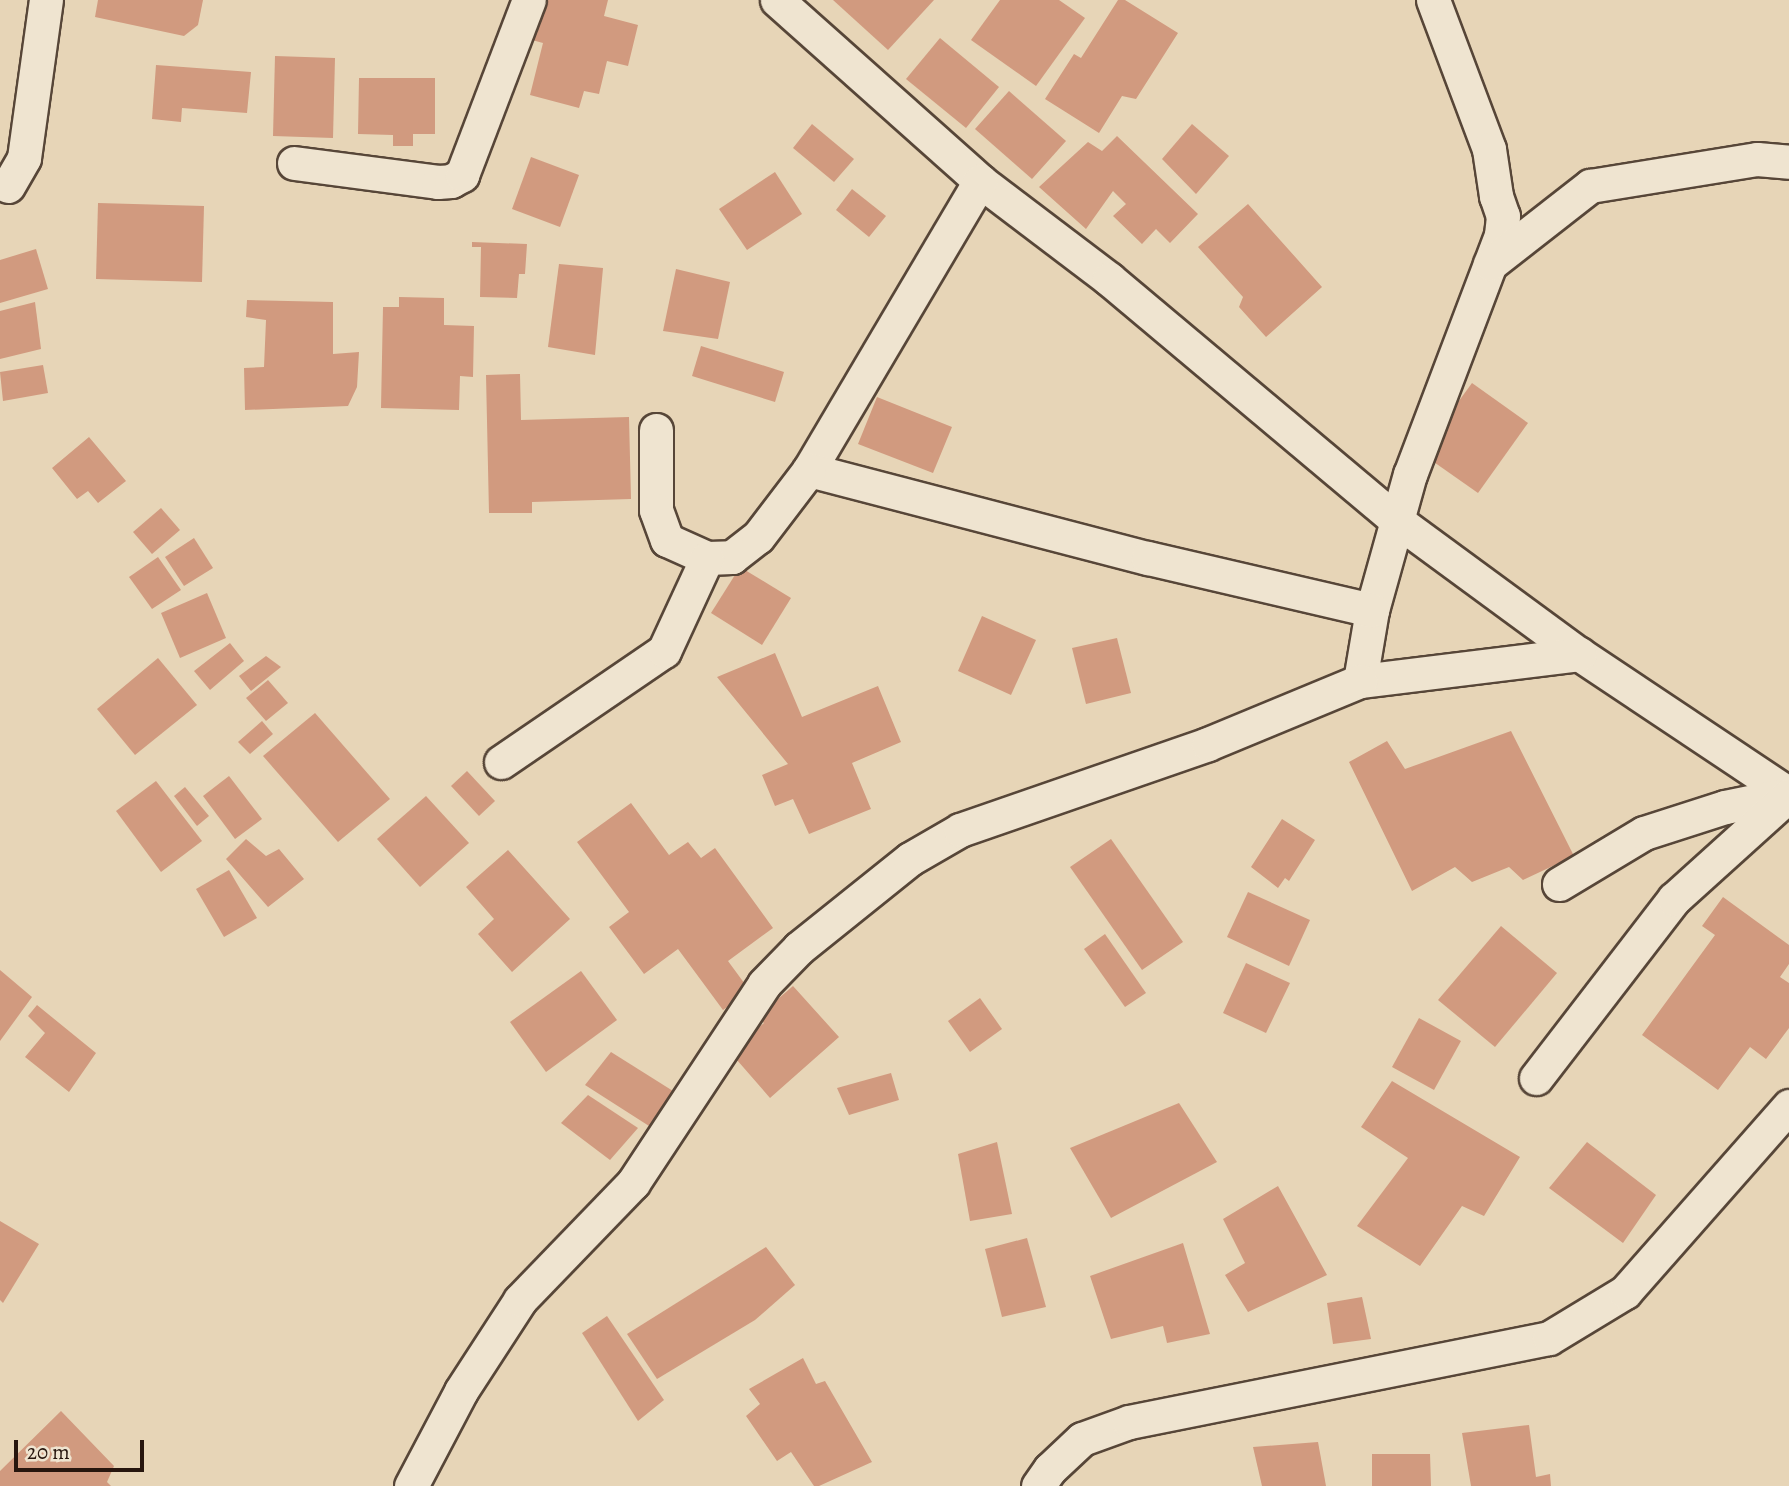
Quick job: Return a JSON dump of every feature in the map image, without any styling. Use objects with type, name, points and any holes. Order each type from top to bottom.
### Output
[{"type":"street","points":[[8,186],[24,158],[46,0]]},
{"type":"street","points":[[293,163],[438,182],[451,181],[462,175],[529,0]]},
{"type":"street","points":[[777,0],[980,181],[1109,279],[1399,522],[1579,654],[1789,794]]},
{"type":"street","points":[[1360,681],[1372,610],[1399,522],[1410,474],[1501,235],[1503,216],[1496,197],[1489,149],[1433,0]]},
{"type":"street","points":[[1490,264],[1590,186],[1756,159],[1789,162]]},
{"type":"street","points":[[656,430],[656,510],[667,540],[707,558],[732,557],[758,537],[809,470],[980,181]]},
{"type":"street","points":[[809,470],[1148,558],[1372,610]]},
{"type":"street","points":[[500,762],[664,651],[707,558]]},
{"type":"street","points":[[411,1486],[461,1391],[520,1300],[633,1183],[764,984],[799,948],[910,859],[960,830],[1208,744],[1360,681],[1579,654]]},
{"type":"street","points":[[1559,884],[1644,833],[1725,807],[1789,794]]},
{"type":"street","points":[[1536,1078],[1674,899],[1789,794]]},
{"type":"street","points":[[1038,1486],[1050,1469],[1082,1439],[1129,1422],[1549,1338],[1625,1292],[1789,1106]]},
{"type":"building","points":[[98,0],[203,0],[198,25],[184,36],[95,17]]},
{"type":"building","points":[[542,0],[608,0],[604,16],[638,25],[628,66],[607,61],[599,94],[584,91],[579,108],[530,95],[543,43],[532,40]]},
{"type":"building","points":[[833,0],[934,0],[888,50]]},
{"type":"building","points":[[1000,0],[1059,0],[1085,18],[1036,86],[971,40]]},
{"type":"building","points":[[1118,0],[1125,0],[1178,33],[1136,99],[1122,96],[1099,133],[1045,99],[1074,54],[1081,58]]},
{"type":"building","points":[[940,38],[999,87],[966,128],[906,79]]},
{"type":"building","points":[[275,56],[335,58],[333,138],[273,136]]},
{"type":"building","points":[[156,65],[251,72],[247,113],[182,108],[181,122],[152,119]]},
{"type":"building","points":[[359,78],[435,78],[435,134],[413,134],[413,146],[393,146],[393,135],[358,134]]},
{"type":"building","points":[[1009,91],[1066,141],[1032,179],[975,129]]},
{"type":"building","points":[[812,124],[854,159],[834,182],[793,148]]},
{"type":"building","points":[[1192,124],[1229,156],[1196,194],[1162,159]]},
{"type":"building","points":[[1117,136],[1198,214],[1170,243],[1156,229],[1142,244],[1113,216],[1126,204],[1113,191],[1086,229],[1039,187],[1088,142],[1102,151]]},
{"type":"building","points":[[531,157],[579,175],[560,227],[512,209]]},
{"type":"building","points":[[775,172],[802,214],[747,250],[719,209]]},
{"type":"building","points":[[852,189],[886,216],[869,237],[836,210]]},
{"type":"building","points":[[98,203],[204,206],[202,282],[96,279]]},
{"type":"building","points":[[1248,204],[1322,287],[1266,337],[1239,307],[1243,297],[1198,247]]},
{"type":"building","points":[[472,242],[527,244],[525,274],[519,274],[517,298],[480,297],[481,247],[472,247]]},
{"type":"building","points":[[36,249],[48,289],[0,303],[0,260]]},
{"type":"building","points":[[559,264],[603,268],[595,355],[548,347]]},
{"type":"building","points":[[676,269],[730,282],[718,339],[663,331]]},
{"type":"building","points":[[399,297],[444,298],[444,325],[474,326],[473,377],[460,376],[459,410],[381,408],[383,307],[399,307]]},
{"type":"building","points":[[247,300],[333,302],[333,354],[359,352],[357,387],[348,406],[245,410],[244,368],[264,367],[266,320],[246,317]]},
{"type":"building","points":[[35,302],[41,349],[0,359],[0,311]]},
{"type":"building","points":[[701,346],[784,372],[775,402],[692,376]]},
{"type":"building","points":[[43,365],[48,393],[3,401],[0,372]]},
{"type":"building","points":[[520,374],[521,420],[629,417],[631,499],[532,502],[532,513],[489,513],[486,375]]},
{"type":"building","points":[[1472,383],[1528,423],[1478,493],[1421,453]]},
{"type":"building","points":[[877,397],[952,427],[933,473],[858,444]]},
{"type":"building","points":[[89,437],[126,481],[98,503],[88,491],[77,499],[52,468]]},
{"type":"building","points":[[161,508],[180,530],[152,554],[133,532]]},
{"type":"building","points":[[194,538],[213,568],[184,586],[165,557]]},
{"type":"building","points":[[158,557],[181,590],[152,609],[129,577]]},
{"type":"building","points":[[740,567],[791,598],[762,645],[711,613]]},
{"type":"building","points":[[207,593],[226,638],[180,658],[161,613]]},
{"type":"building","points":[[982,616],[1036,640],[1011,695],[958,671]]},
{"type":"building","points":[[1117,638],[1131,693],[1086,704],[1072,648]]},
{"type":"building","points":[[230,643],[244,661],[210,690],[194,671]]},
{"type":"building","points":[[775,653],[802,717],[878,686],[901,742],[852,763],[871,809],[809,834],[793,799],[775,806],[762,775],[788,764],[717,677]]},
{"type":"building","points":[[266,656],[281,667],[251,691],[239,676]]},
{"type":"building","points":[[158,658],[197,705],[135,755],[97,709]]},
{"type":"building","points":[[268,680],[288,703],[266,721],[246,698]]},
{"type":"building","points":[[315,713],[390,799],[338,842],[263,756]]},
{"type":"building","points":[[262,721],[273,734],[250,754],[238,742]]},
{"type":"building","points":[[1511,731],[1574,856],[1523,880],[1509,867],[1472,882],[1455,867],[1412,891],[1349,762],[1387,741],[1405,769]]},
{"type":"building","points":[[467,771],[495,801],[479,816],[451,786]]},
{"type":"building","points":[[229,776],[262,819],[235,839],[203,796]]},
{"type":"building","points":[[156,781],[202,841],[161,872],[116,811]]},
{"type":"building","points":[[185,787],[209,816],[197,826],[174,796]]},
{"type":"building","points":[[426,796],[469,843],[420,887],[377,839]]},
{"type":"building","points":[[631,803],[669,855],[688,842],[701,858],[715,848],[773,928],[728,961],[750,991],[723,1010],[678,949],[644,974],[609,927],[629,912],[577,842]]},
{"type":"building","points":[[1282,819],[1315,840],[1289,881],[1285,878],[1278,888],[1251,867]]},
{"type":"building","points":[[246,839],[266,856],[279,849],[304,879],[268,907],[226,859]]},
{"type":"building","points":[[1111,839],[1183,942],[1142,970],[1070,867]]},
{"type":"building","points":[[508,850],[570,919],[512,972],[478,934],[494,919],[466,887]]},
{"type":"building","points":[[229,870],[257,918],[224,937],[196,889]]},
{"type":"building","points":[[1248,892],[1310,920],[1289,966],[1227,937]]},
{"type":"building","points":[[1723,897],[1789,945],[1789,964],[1780,977],[1789,983],[1789,1028],[1766,1059],[1750,1047],[1718,1090],[1642,1035],[1715,935],[1702,926]]},
{"type":"building","points":[[1501,926],[1557,973],[1495,1047],[1438,1000]]},
{"type":"building","points":[[1105,934],[1146,993],[1125,1007],[1084,949]]},
{"type":"building","points":[[1246,963],[1290,983],[1266,1033],[1223,1013]]},
{"type":"building","points":[[0,970],[32,997],[0,1041]]},
{"type":"building","points":[[581,971],[617,1020],[546,1072],[510,1022]]},
{"type":"building","points":[[793,986],[839,1037],[770,1098],[730,1052],[764,1023],[757,1017]]},
{"type":"building","points":[[980,998],[1002,1029],[970,1052],[948,1021]]},
{"type":"building","points":[[37,1005],[96,1053],[69,1092],[25,1057],[45,1033],[28,1016]]},
{"type":"building","points":[[1419,1018],[1461,1041],[1434,1090],[1392,1067]]},
{"type":"building","points":[[611,1052],[673,1091],[660,1133],[585,1085]]},
{"type":"building","points":[[891,1073],[899,1100],[849,1115],[837,1088]]},
{"type":"building","points":[[1392,1081],[1520,1157],[1484,1216],[1462,1206],[1420,1266],[1357,1226],[1408,1158],[1361,1127]]},
{"type":"building","points":[[588,1095],[638,1128],[610,1160],[561,1123]]},
{"type":"building","points":[[1179,1103],[1217,1162],[1111,1218],[1070,1148]]},
{"type":"building","points":[[997,1142],[1012,1214],[970,1221],[958,1154]]},
{"type":"building","points":[[1587,1142],[1656,1195],[1623,1243],[1549,1188]]},
{"type":"building","points":[[1278,1186],[1327,1275],[1248,1312],[1225,1275],[1245,1263],[1223,1219]]},
{"type":"building","points":[[0,1221],[39,1244],[3,1303],[0,1300]]},
{"type":"building","points":[[1027,1238],[1046,1307],[1002,1317],[985,1249]]},
{"type":"building","points":[[1183,1243],[1210,1334],[1167,1343],[1163,1326],[1111,1339],[1090,1276]]},
{"type":"building","points":[[766,1247],[795,1285],[755,1320],[657,1379],[627,1334]]},
{"type":"building","points":[[1362,1297],[1371,1339],[1333,1344],[1327,1303]]},
{"type":"building","points":[[607,1316],[664,1400],[638,1421],[582,1333]]},
{"type":"building","points":[[803,1358],[816,1384],[825,1381],[872,1462],[819,1486],[814,1486],[791,1452],[777,1461],[746,1416],[760,1404],[749,1389]]},
{"type":"building","points":[[61,1411],[114,1466],[107,1482],[111,1486],[0,1486],[0,1471]]},
{"type":"building","points":[[1529,1425],[1536,1477],[1550,1474],[1551,1486],[1471,1486],[1462,1433]]},
{"type":"building","points":[[1318,1442],[1326,1486],[1262,1486],[1253,1447]]},
{"type":"building","points":[[1372,1454],[1430,1454],[1431,1486],[1372,1486]]}]
